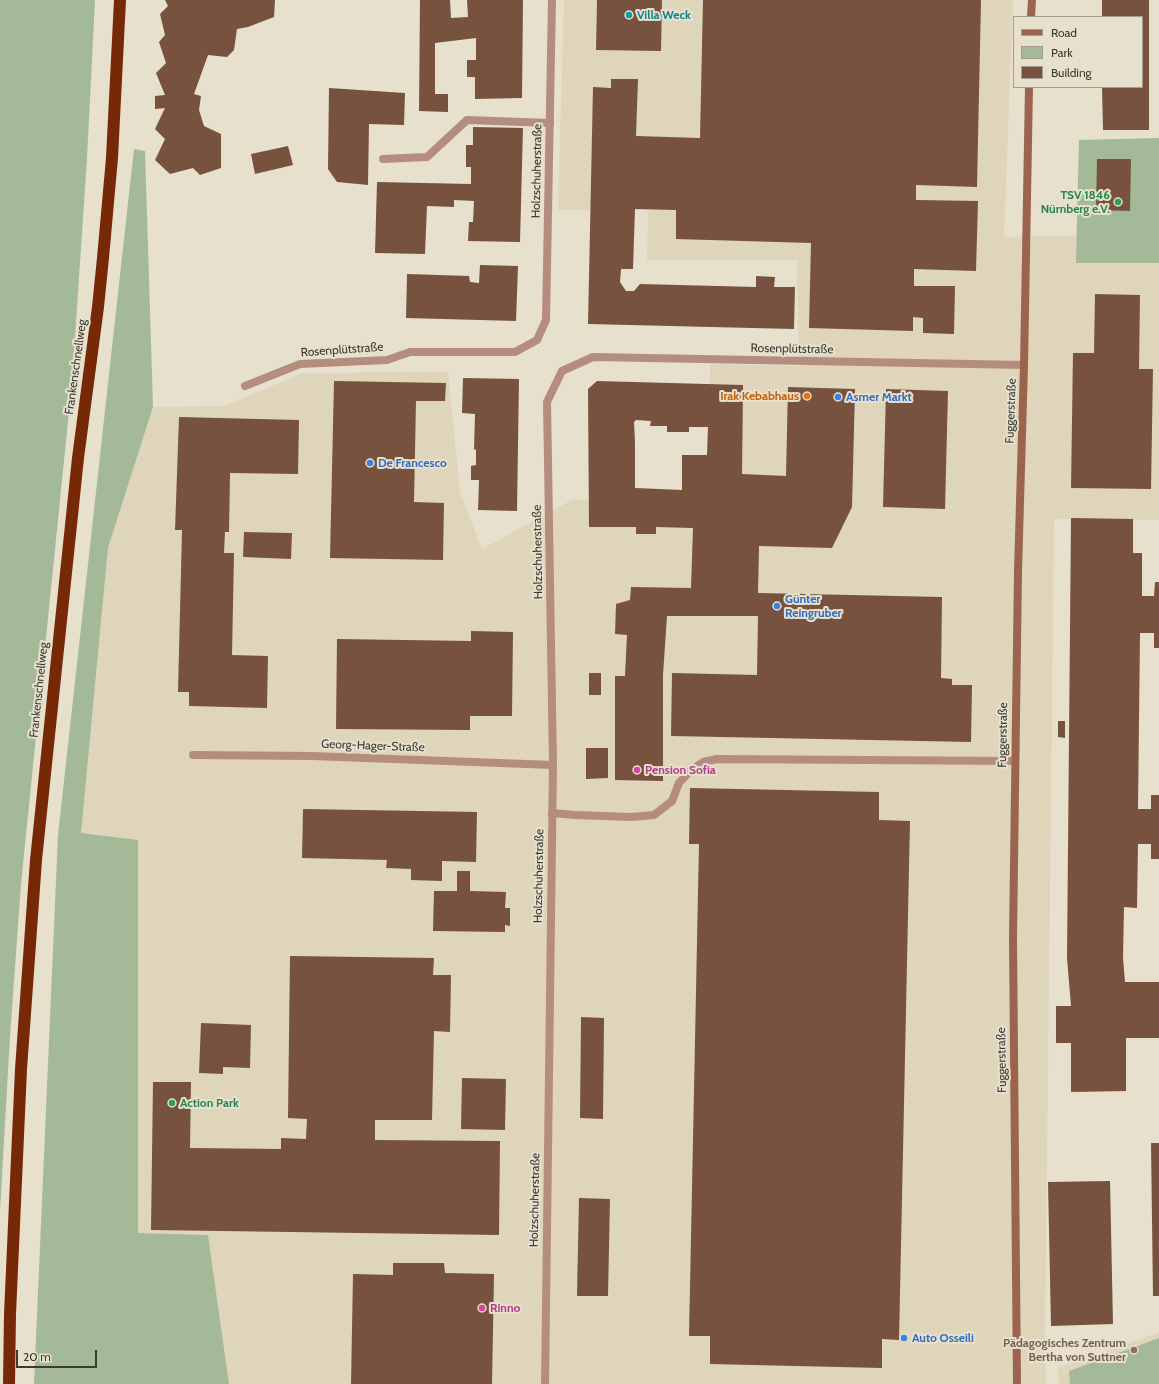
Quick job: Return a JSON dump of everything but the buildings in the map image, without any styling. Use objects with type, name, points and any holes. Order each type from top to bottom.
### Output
[{"type":"highway","name":"Frankenschnellweg","points":[[8,1384],[21,1069],[36,860],[78,458],[98,308],[103,258],[112,158],[120,0]]},
{"type":"street","name":"Holzschuherstraße","points":[[537,340],[546,320],[552,0]]},
{"type":"street","points":[[1031,16],[1032,0]]},
{"type":"street","name":"Fuggerstraße","points":[[1017,1384],[1013,938],[1018,571],[1024,365],[1029,88]]},
{"type":"street","points":[[383,159],[427,157],[467,120],[550,123]]},
{"type":"street","name":"Rosenplütstraße","points":[[245,386],[300,364],[387,360],[410,352],[515,352],[537,340]]},
{"type":"street","name":"Rosenplütstraße","points":[[562,371],[593,357],[1024,365]]},
{"type":"street","name":"Holzschuherstraße","points":[[545,1384],[553,765],[548,402],[562,371]]},
{"type":"street","name":"Georg-Hager-Straße","points":[[193,755],[312,756],[553,765]]},
{"type":"street","points":[[552,813],[623,817],[654,815],[672,801],[679,783],[690,771],[703,762],[717,759],[1015,761]]},
{"type":"shaded area","points":[[564,0],[1013,0],[1004,237],[1159,234],[1159,520],[1054,519],[1045,1340],[1046,1384],[229,1384],[208,1235],[138,1233],[138,840],[81,834],[108,548],[153,407],[225,406],[302,373],[448,372],[460,492],[482,549],[572,500],[710,502],[710,364],[799,366],[797,260],[647,260],[648,210],[558,210]]},
{"type":"shaded area","name":"Pädagogisches Zentrum Bertha von Suttner","points":[[1159,1333],[1159,1384],[1059,1384],[1058,1367]]},
{"type":"green space","points":[[0,0],[95,0],[87,158],[72,382],[21,884],[10,1036],[0,1211]]},
{"type":"green space","name":"TSV 1846 Nürnberg e.V.","points":[[1159,138],[1159,263],[1076,263],[1079,140]]},
{"type":"green space","points":[[134,149],[145,151],[153,407],[108,548],[81,833],[138,840],[138,1233],[208,1235],[229,1384],[34,1384],[58,835]]},
{"type":"green space","name":"Pädagogisches Zentrum Bertha von Suttner","points":[[1159,1338],[1159,1384],[1070,1384],[1069,1371]]},
{"type":"place","name":"Villa Weck","points":[[629,15]]},
{"type":"place","name":"TSV 1846 Nürnberg e.V.","points":[[1118,202]]},
{"type":"place","name":"Irak Kebabhaus","points":[[807,396]]},
{"type":"place","name":"Asmer Markt","points":[[838,397]]},
{"type":"place","name":"De Francesco","points":[[370,463]]},
{"type":"place","name":"Günter Reingruber","points":[[777,606]]},
{"type":"place","name":"Pension Sofia","points":[[637,770]]},
{"type":"place","name":"Action Park","points":[[172,1103]]},
{"type":"place","name":"Rinno","points":[[482,1308]]},
{"type":"place","name":"Auto Osseili","points":[[904,1338]]},
{"type":"place","name":"Pädagogisches Zentrum Bertha von Suttner","points":[[1134,1350]]}]
